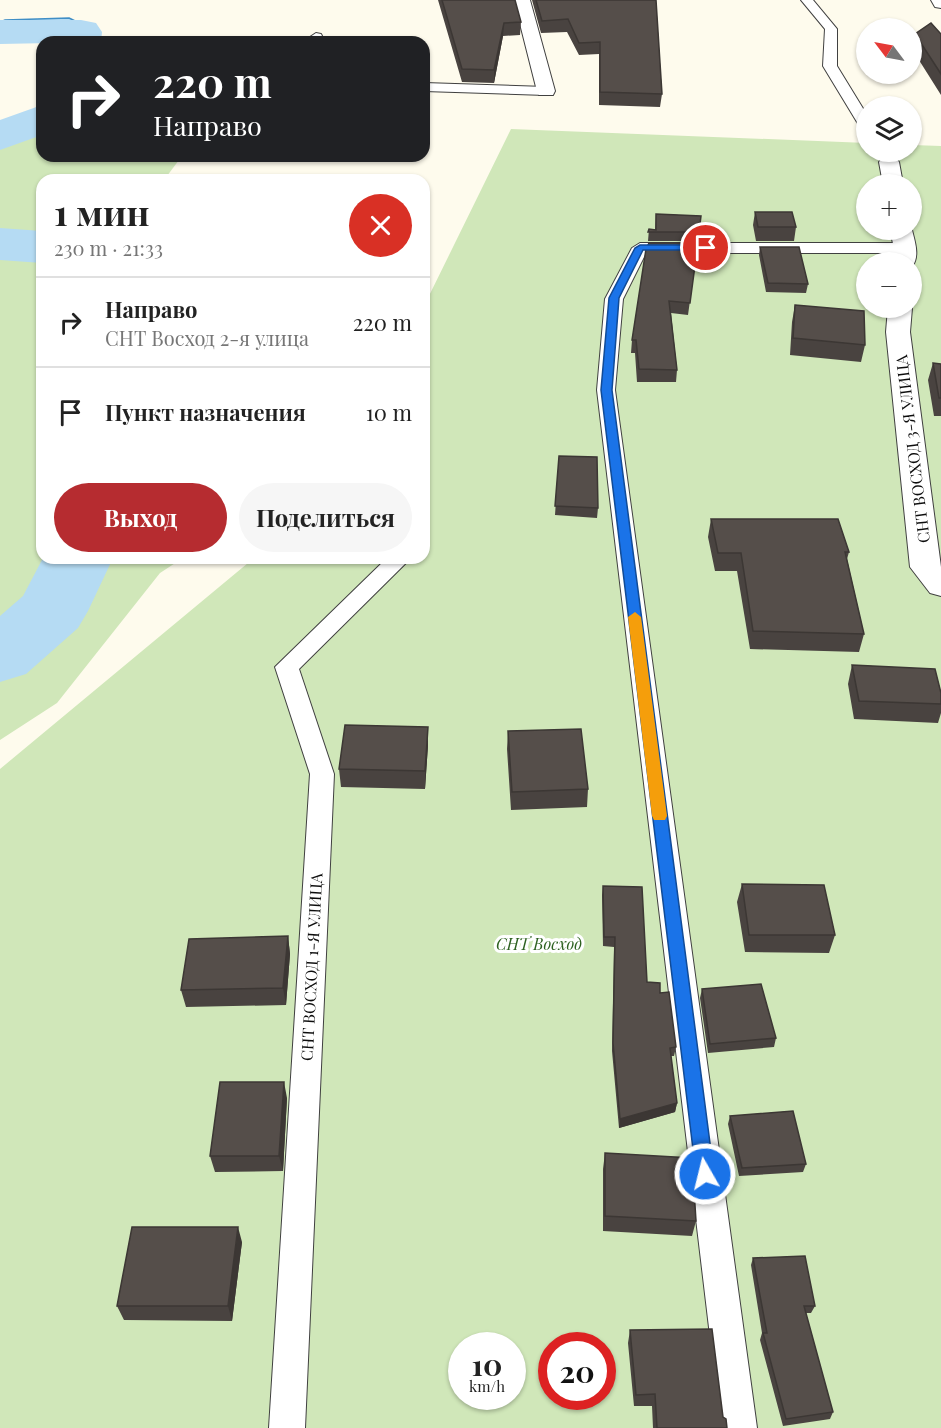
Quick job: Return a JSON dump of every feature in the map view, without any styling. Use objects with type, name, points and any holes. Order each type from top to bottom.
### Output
[{"type":"street","points":[[522,0],[546,91]]},
{"type":"street","name":"СНТ ВОСХОД 3-Я УЛИЦА","points":[[899,318],[898,332],[926,567],[941,586]]},
{"type":"lane","points":[[807,0],[831,29],[830,66],[856,109]]},
{"type":"lane","points":[[430,87],[546,91]]},
{"type":"lane","points":[[739,1428],[688,1047],[606,390],[614,298],[640,248],[903,247]]},
{"type":"lane","name":"СНТ ВОСХОД 1-Я УЛИЦА","points":[[286,1428],[322,774],[287,667],[394,564]]},
{"type":"green space","points":[[36,108],[36,162],[178,162],[168,174],[36,174],[36,564],[174,564],[160,573],[57,703],[0,740],[0,125],[15,120]]},
{"type":"green space","name":"СНТ Восход","points":[[511,129],[856,143],[856,162],[922,162],[922,145],[941,146],[941,1428],[0,1428],[0,769],[247,564],[430,564],[430,294]]},
{"type":"water","points":[[69,18],[94,30],[36,36],[36,38],[30,39],[0,37],[0,22]]},
{"type":"building","points":[[442,0],[515,0],[521,22],[504,23],[494,70],[462,69]]},
{"type":"building","points":[[536,0],[656,0],[662,94],[600,92],[600,42],[579,43],[568,19],[542,21]]},
{"type":"building","points":[[931,23],[941,34],[941,74],[922,45],[922,29]]},
{"type":"building","points":[[755,212],[792,212],[796,227],[758,227]]},
{"type":"building","points":[[656,214],[701,216],[699,232],[648,232],[649,229],[656,230]]},
{"type":"building","points":[[649,243],[698,243],[690,303],[669,301],[677,370],[639,369],[636,340],[632,340],[646,249]]},
{"type":"building","points":[[760,247],[799,247],[808,284],[768,283]]},
{"type":"building","points":[[795,305],[856,310],[856,318],[864,318],[865,345],[793,338]]},
{"type":"building","points":[[933,363],[941,364],[941,398],[939,398]]},
{"type":"building","points":[[559,456],[597,457],[598,508],[555,506]]},
{"type":"building","points":[[711,519],[838,519],[849,552],[845,552],[864,634],[753,631],[741,553],[718,553]]},
{"type":"building","points":[[852,665],[935,669],[941,693],[941,704],[859,701]]},
{"type":"building","points":[[345,725],[428,727],[425,771],[339,769]]},
{"type":"building","points":[[581,729],[588,789],[512,792],[508,731]]},
{"type":"building","points":[[742,884],[824,885],[835,935],[749,935]]},
{"type":"building","points":[[603,886],[642,887],[647,982],[660,983],[660,993],[669,992],[676,1047],[670,1048],[677,1103],[620,1119],[613,1043],[615,937],[604,937]]},
{"type":"building","points":[[288,936],[283,988],[181,990],[189,939]]},
{"type":"building","points":[[761,984],[776,1038],[710,1044],[702,989]]},
{"type":"building","points":[[220,1082],[284,1082],[279,1156],[210,1156]]},
{"type":"building","points":[[793,1111],[806,1164],[742,1168],[730,1116]]},
{"type":"building","points":[[605,1153],[692,1158],[696,1221],[605,1216]]},
{"type":"building","points":[[132,1227],[238,1227],[228,1306],[117,1306]]},
{"type":"building","points":[[805,1256],[815,1306],[804,1306],[833,1412],[786,1419],[763,1333],[767,1333],[753,1258]]},
{"type":"building","points":[[712,1329],[723,1417],[726,1419],[727,1428],[657,1428],[655,1394],[636,1395],[630,1330]]},
{"type":"waterway","points":[[0,32],[81,32],[81,36]]},
{"type":"waterway","points":[[0,136],[36,121]]},
{"type":"waterway","points":[[0,244],[36,247]]},
{"type":"waterway","points":[[0,656],[52,611],[75,564]]},
{"type":"slow traffic","points":[[635,617],[660,816]]},
{"type":"route","points":[[705,1174],[606,390],[614,298],[640,248],[706,248]]}]
